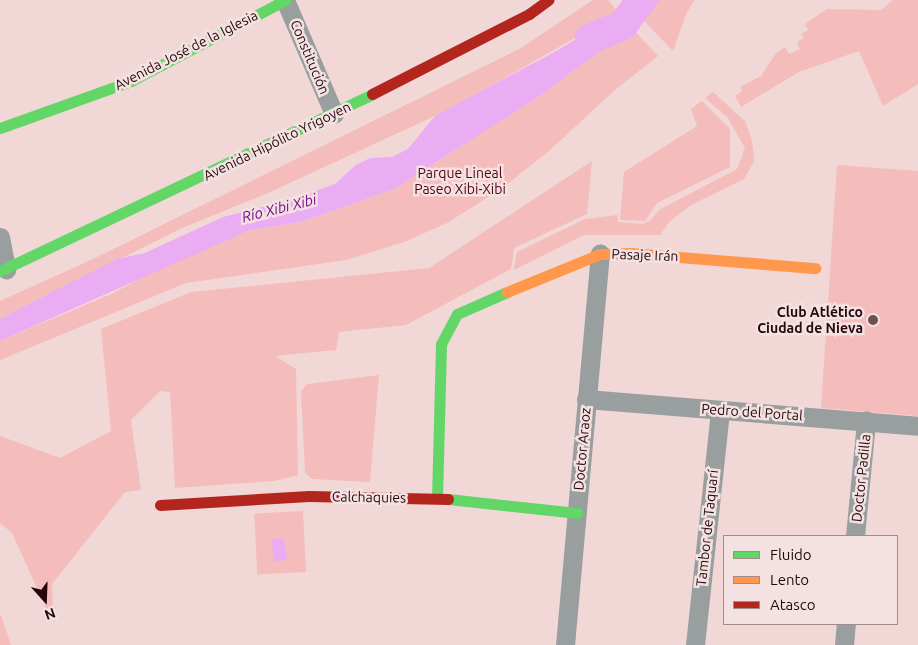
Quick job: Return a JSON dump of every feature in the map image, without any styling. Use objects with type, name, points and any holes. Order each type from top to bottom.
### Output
[{"type":"street","name":"Constitución","points":[[285,0],[334,114]]},
{"type":"street","name":"Avenida José de la Iglesia","points":[[0,128],[131,81],[285,0]]},
{"type":"street","name":"Avenida Hipólito Yrigoyen","points":[[3,270],[334,114],[529,14],[548,0]]},
{"type":"street","points":[[0,237],[3,270]]},
{"type":"street","name":"Pasaje Irán","points":[[437,498],[441,344],[457,314],[574,262],[600,254],[631,253],[815,268]]},
{"type":"street","name":"Doctor Araoz","points":[[565,645],[600,254]]},
{"type":"street","name":"Pedro del Portal","points":[[586,399],[866,420],[918,426]]},
{"type":"street","name":"Tambor de Taquarí","points":[[694,645],[720,410]]},
{"type":"street","name":"Doctor Padilla","points":[[855,535],[866,420]]},
{"type":"street","name":"Calchaquies","points":[[160,505],[309,496],[437,498],[577,513]]},
{"type":"street","points":[[844,645],[846,625]]},
{"type":"green space","name":"Parque Lineal Paseo Xibi-Xibi","points":[[593,0],[608,0],[619,13],[450,109],[266,194],[182,228],[0,319],[0,301],[93,259],[521,48]]},
{"type":"green space","points":[[660,0],[695,0],[687,12],[673,51],[644,21]]},
{"type":"green space","points":[[893,0],[918,0],[918,84],[883,106],[859,51],[799,72],[741,107],[735,96],[742,91],[740,87],[761,76],[776,53],[785,47],[789,54],[800,49],[797,43],[804,37],[801,34],[808,30],[805,24],[827,9],[881,10]]},
{"type":"green space","name":"Parque Lineal Paseo Xibi-Xibi","points":[[632,28],[658,56],[615,90],[549,151],[501,189],[447,223],[404,242],[346,260],[186,283],[0,360],[0,341],[111,294],[170,263],[250,230],[301,222],[394,189],[538,97]]},
{"type":"green space","points":[[713,92],[745,121],[752,140],[754,161],[744,179],[691,205],[669,222],[660,235],[584,235],[514,270],[517,252],[585,219],[618,215],[618,222],[643,224],[651,220],[659,210],[737,169],[745,148],[728,118],[705,98]]},
{"type":"green space","points":[[702,101],[730,129],[730,167],[657,203],[645,221],[620,220],[624,172],[697,126],[691,109]]},
{"type":"green space","points":[[592,161],[587,214],[514,248],[511,269],[406,325],[339,332],[336,350],[275,356],[296,369],[298,475],[275,481],[175,488],[170,392],[160,391],[131,420],[141,490],[125,492],[52,584],[53,605],[47,610],[12,533],[0,523],[0,436],[60,458],[111,431],[101,329],[191,292],[429,268]]},
{"type":"green space","name":"Club Atlético Ciudad de Nieva","points":[[837,165],[918,171],[918,416],[821,408]]},
{"type":"green space","points":[[379,375],[370,482],[312,479],[305,473],[301,391],[307,384]]},
{"type":"green space","points":[[303,511],[306,572],[257,574],[254,514]]},
{"type":"green space","points":[[1,615],[11,645],[0,645]]},
{"type":"water","points":[[629,0],[660,0],[644,21],[627,3]]},
{"type":"water","points":[[619,13],[632,28],[538,97],[394,189],[301,222],[250,230],[0,341],[0,319],[117,259],[145,253],[223,217],[290,200],[335,184],[356,165],[370,158],[392,157],[408,149],[435,116],[560,49]]},
{"type":"water","points":[[284,538],[287,560],[274,562],[271,540]]},
{"type":"waterway","name":"Río Xibi Xibi","points":[[590,39],[623,25],[641,0]]},
{"type":"traffic: fast","points":[[0,128],[131,81],[285,0]]},
{"type":"traffic: fast","points":[[0,271],[372,94]]},
{"type":"traffic: fast","points":[[437,498],[441,344],[457,314],[507,292]]},
{"type":"traffic: fast","points":[[448,499],[577,513]]},
{"type":"traffic: slow","points":[[507,292],[600,254],[631,253],[815,268]]},
{"type":"traffic: jam","points":[[372,94],[529,14],[548,0]]},
{"type":"traffic: jam","points":[[160,505],[309,496],[448,499]]},
{"type":"place","name":"Club Atlético Ciudad de Nieva","points":[[873,320]]}]
